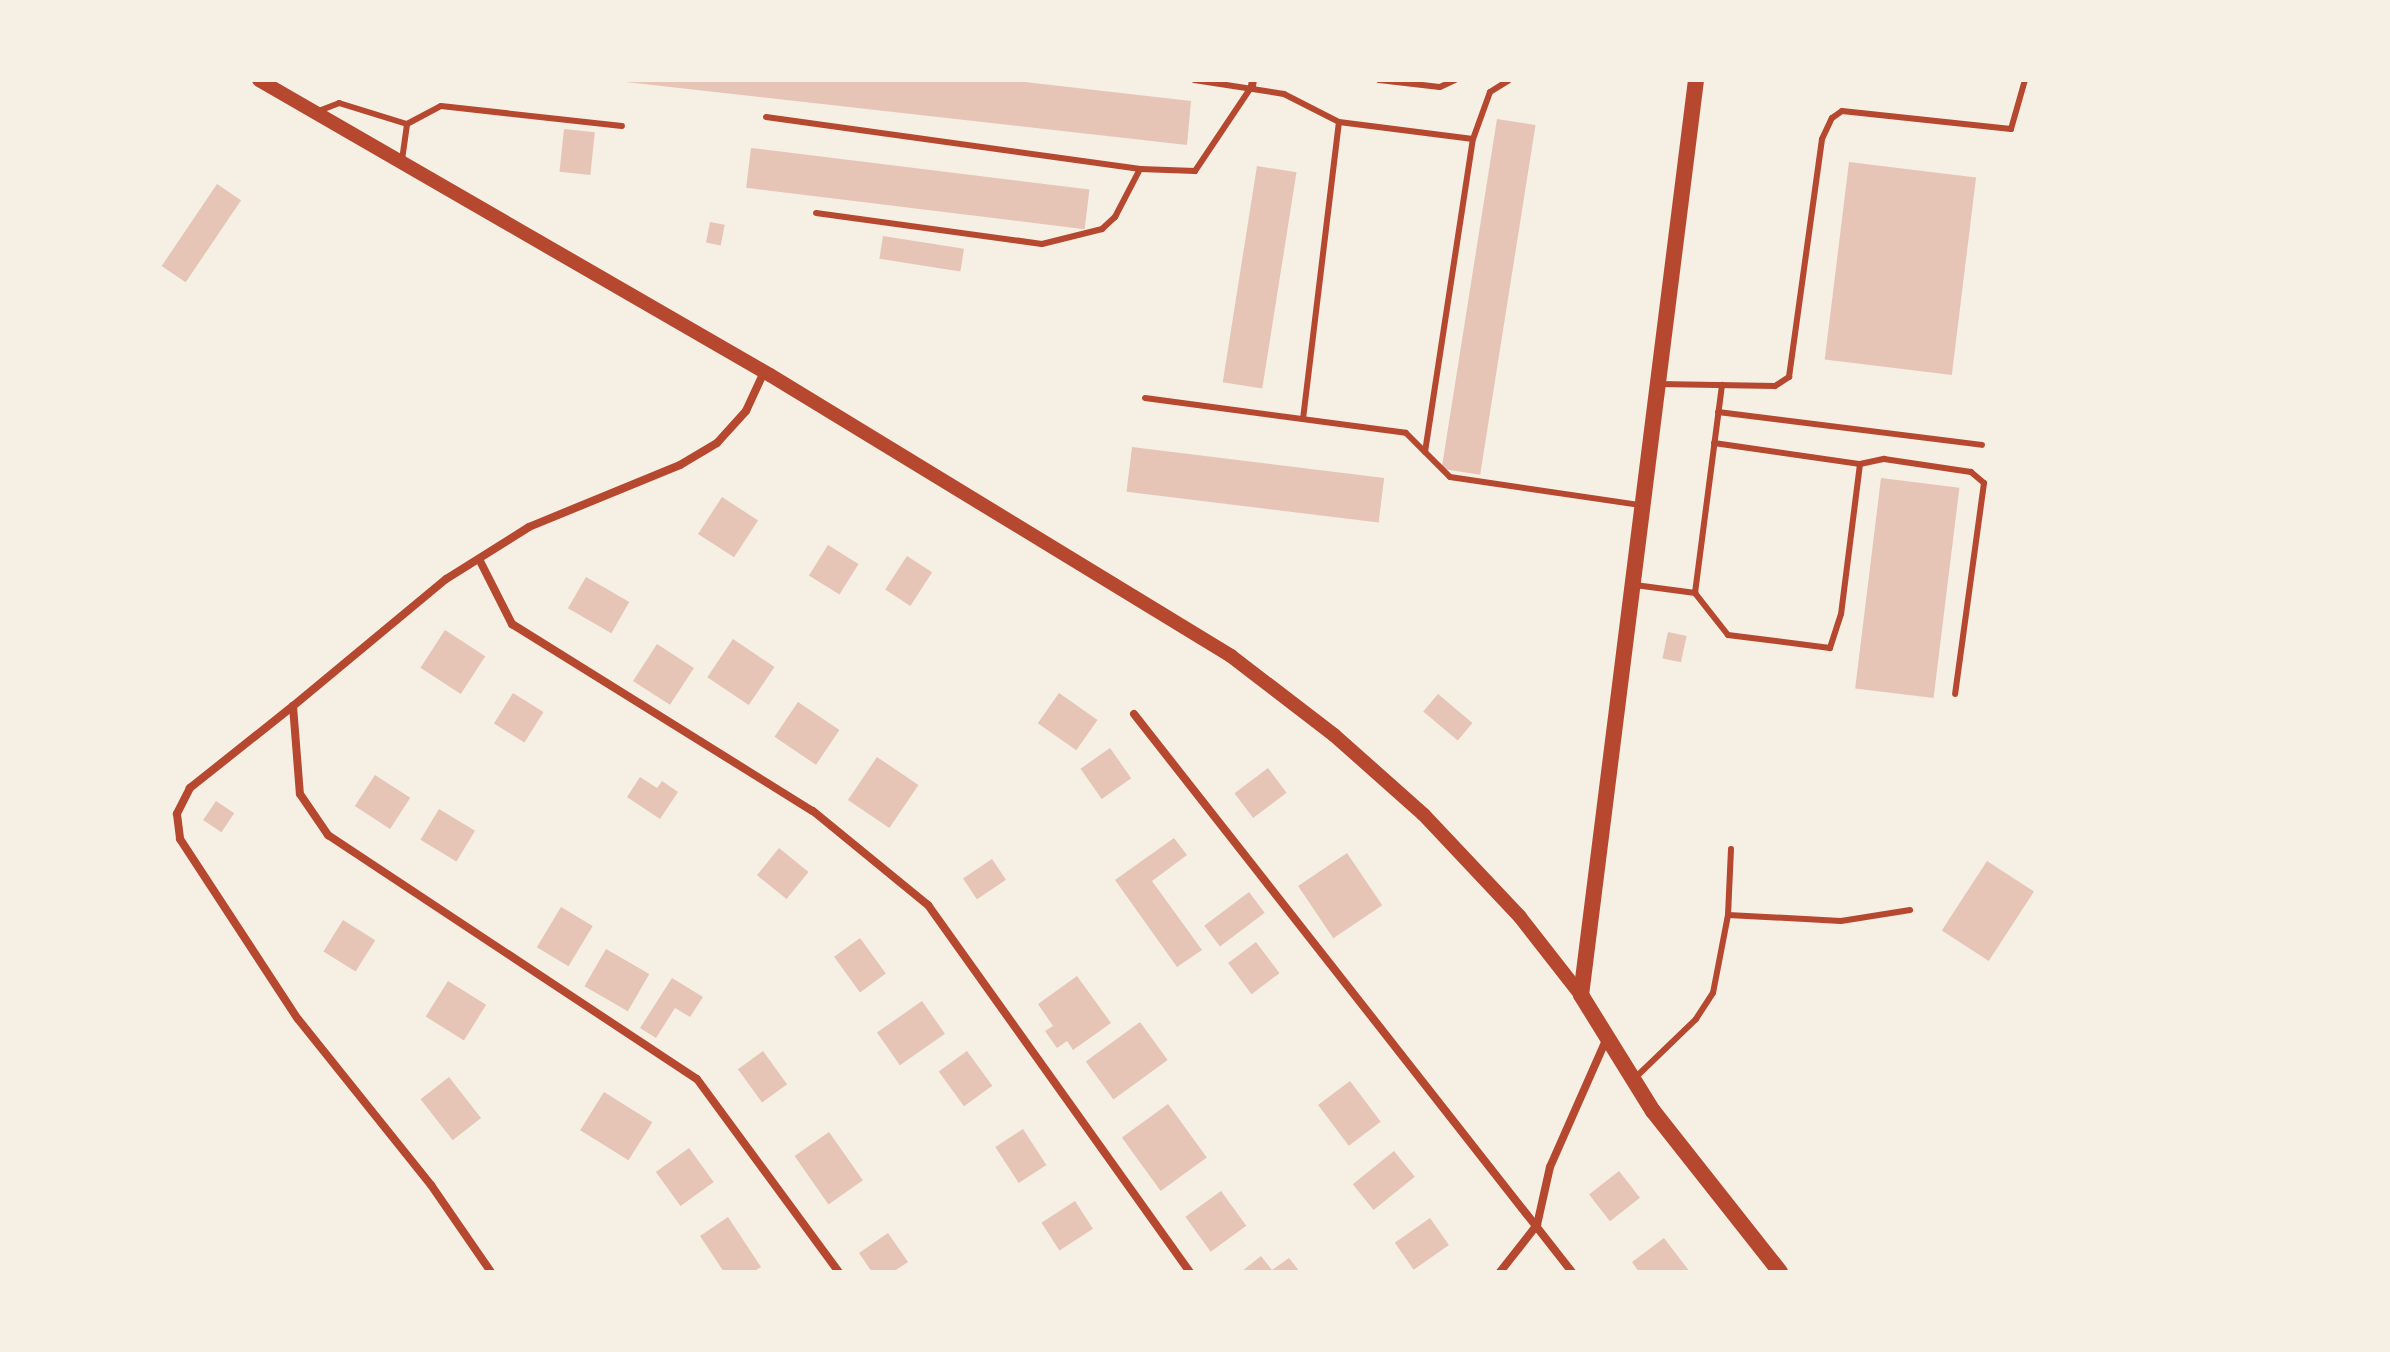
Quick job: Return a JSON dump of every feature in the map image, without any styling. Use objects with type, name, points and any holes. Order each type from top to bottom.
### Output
[{"type":"main road","points":[[1696,80],[1639,505],[1581,995],[1609,1033],[1633,1080],[1780,1272]]},
{"type":"street","points":[[259,80],[764,372],[1115,581],[1231,656],[1334,735],[1424,815],[1520,917],[1581,995]]},
{"type":"street","points":[[491,1272],[431,1185],[298,1019],[180,839],[177,814],[190,788],[446,579],[480,561],[529,527],[680,465],[717,443],[746,411],[764,372]]},
{"type":"street","points":[[480,561],[512,624],[813,811],[928,905],[1190,1272]]},
{"type":"street","points":[[293,706],[300,794],[328,835],[697,1079],[839,1272]]},
{"type":"street","points":[[1134,714],[1572,1272]]},
{"type":"street","points":[[1500,1272],[1537,1225],[1550,1167],[1609,1033]]},
{"type":"lane","points":[[1194,80],[1252,83],[1284,94],[1339,122],[1473,139]]},
{"type":"lane","points":[[1379,80],[1440,87],[1455,80]]},
{"type":"lane","points":[[1425,452],[1473,139],[1490,92],[1509,80]]},
{"type":"lane","points":[[1656,384],[1775,386],[1789,377],[1822,139],[1832,118],[1842,111],[2011,129],[2025,80]]},
{"type":"lane","points":[[766,117],[1140,169],[1195,171],[1252,83]]},
{"type":"lane","points":[[315,113],[339,103],[407,124],[441,106],[622,126]]},
{"type":"lane","points":[[1303,419],[1339,122]]},
{"type":"lane","points":[[401,163],[407,124]]},
{"type":"lane","points":[[816,213],[1042,244],[1102,229],[1115,217],[1140,169]]},
{"type":"lane","points":[[1695,593],[1722,385]]},
{"type":"lane","points":[[1145,398],[1406,433],[1450,477],[1639,505]]},
{"type":"lane","points":[[1718,412],[1982,445]]},
{"type":"lane","points":[[1714,443],[1860,464],[1884,459],[1971,472],[1984,483],[1955,694]]},
{"type":"lane","points":[[1630,584],[1695,593],[1728,635],[1830,648],[1841,614],[1860,464]]},
{"type":"lane","points":[[1633,1080],[1696,1019],[1713,993],[1728,915],[1731,849]]},
{"type":"lane","points":[[1728,915],[1841,921],[1910,910]]},
{"type":"building","points":[[608,80],[1007,80],[1191,101],[1187,145]]},
{"type":"building","points":[[1497,119],[1536,125],[1480,475],[1442,469]]},
{"type":"building","points":[[564,129],[595,132],[590,175],[560,172]]},
{"type":"building","points":[[751,148],[1089,190],[1085,229],[746,188]]},
{"type":"building","points":[[1849,162],[1976,178],[1952,375],[1825,360]]},
{"type":"building","points":[[1257,166],[1297,172],[1262,389],[1223,382]]},
{"type":"building","points":[[217,184],[241,200],[186,282],[162,266]]},
{"type":"building","points":[[710,222],[725,225],[721,245],[706,243]]},
{"type":"building","points":[[883,236],[964,249],[960,272],[879,259]]},
{"type":"building","points":[[1132,447],[1384,478],[1379,523],[1127,492]]},
{"type":"building","points":[[1881,478],[1959,488],[1934,698],[1855,688]]},
{"type":"building","points":[[722,497],[758,520],[734,557],[698,534]]},
{"type":"building","points":[[828,545],[859,564],[839,595],[809,576]]},
{"type":"building","points":[[907,556],[932,572],[910,606],[885,590]]},
{"type":"building","points":[[586,577],[629,602],[611,633],[568,608]]},
{"type":"building","points":[[445,630],[485,656],[461,694],[420,668]]},
{"type":"building","points":[[1668,632],[1687,636],[1681,662],[1662,658]]},
{"type":"building","points":[[733,639],[774,667],[749,705],[707,677]]},
{"type":"building","points":[[657,644],[694,668],[670,705],[633,681]]},
{"type":"building","points":[[513,693],[544,712],[524,743],[494,724]]},
{"type":"building","points":[[1059,693],[1098,720],[1076,750],[1038,723]]},
{"type":"building","points":[[1438,694],[1472,723],[1458,741],[1423,712]]},
{"type":"building","points":[[798,702],[839,730],[816,765],[775,737]]},
{"type":"building","points":[[1110,748],[1131,778],[1102,799],[1081,769]]},
{"type":"building","points":[[877,757],[918,785],[889,828],[848,800]]},
{"type":"building","points":[[1268,768],[1287,793],[1253,818],[1234,793]]},
{"type":"building","points":[[375,775],[410,798],[390,829],[355,806]]},
{"type":"building","points":[[640,777],[657,788],[662,781],[678,792],[660,819],[627,797]]},
{"type":"building","points":[[216,801],[234,813],[221,832],[203,820]]},
{"type":"building","points":[[439,809],[475,831],[456,861],[420,840]]},
{"type":"building","points":[[1174,838],[1187,855],[1152,881],[1202,950],[1177,967],[1115,880]]},
{"type":"building","points":[[779,848],[809,872],[787,899],[757,875]]},
{"type":"building","points":[[1347,853],[1382,905],[1333,938],[1298,886]]},
{"type":"building","points":[[992,859],[1006,880],[977,899],[963,879]]},
{"type":"building","points":[[1987,861],[2034,891],[1989,961],[1942,931]]},
{"type":"building","points":[[1249,892],[1265,913],[1220,946],[1204,926]]},
{"type":"building","points":[[561,907],[593,926],[569,966],[537,947]]},
{"type":"building","points":[[343,920],[375,940],[356,972],[323,951]]},
{"type":"building","points":[[860,938],[886,974],[860,992],[834,957]]},
{"type":"building","points":[[1256,942],[1279,973],[1252,994],[1228,963]]},
{"type":"building","points":[[606,949],[649,974],[628,1011],[584,986]]},
{"type":"building","points":[[1077,976],[1111,1023],[1073,1050],[1067,1041],[1057,1048],[1045,1031],[1053,1026],[1038,1004]]},
{"type":"building","points":[[672,978],[703,997],[690,1017],[675,1008],[656,1038],[640,1028]]},
{"type":"building","points":[[448,981],[486,1005],[464,1040],[426,1017]]},
{"type":"building","points":[[922,1001],[945,1034],[900,1065],[877,1033]]},
{"type":"building","points":[[1140,1022],[1168,1060],[1113,1099],[1086,1061]]},
{"type":"building","points":[[763,1051],[787,1084],[762,1102],[738,1069]]},
{"type":"building","points":[[967,1051],[992,1086],[964,1106],[939,1072]]},
{"type":"building","points":[[449,1077],[481,1118],[453,1140],[421,1099]]},
{"type":"building","points":[[1350,1081],[1381,1122],[1349,1146],[1318,1105]]},
{"type":"building","points":[[604,1092],[652,1122],[628,1160],[580,1130]]},
{"type":"building","points":[[1168,1104],[1207,1157],[1161,1191],[1122,1138]]},
{"type":"building","points":[[1023,1129],[1046,1165],[1019,1183],[995,1147]]},
{"type":"building","points":[[829,1132],[863,1180],[828,1204],[795,1156]]},
{"type":"building","points":[[689,1148],[714,1182],[681,1206],[656,1172]]},
{"type":"building","points":[[1394,1151],[1415,1177],[1374,1210],[1353,1184]]},
{"type":"building","points":[[1619,1171],[1640,1198],[1610,1221],[1589,1194]]},
{"type":"building","points":[[1221,1191],[1246,1226],[1211,1252],[1185,1217]]},
{"type":"building","points":[[1075,1201],[1093,1229],[1059,1250],[1041,1223]]},
{"type":"building","points":[[728,1217],[761,1267],[753,1272],[724,1272],[700,1236]]},
{"type":"building","points":[[1430,1218],[1449,1245],[1414,1270],[1395,1243]]},
{"type":"building","points":[[888,1233],[908,1262],[893,1272],[872,1272],[859,1253]]},
{"type":"building","points":[[1664,1238],[1690,1272],[1639,1272],[1632,1262]]},
{"type":"building","points":[[1261,1256],[1272,1270],[1289,1258],[1300,1272],[1241,1272]]}]
